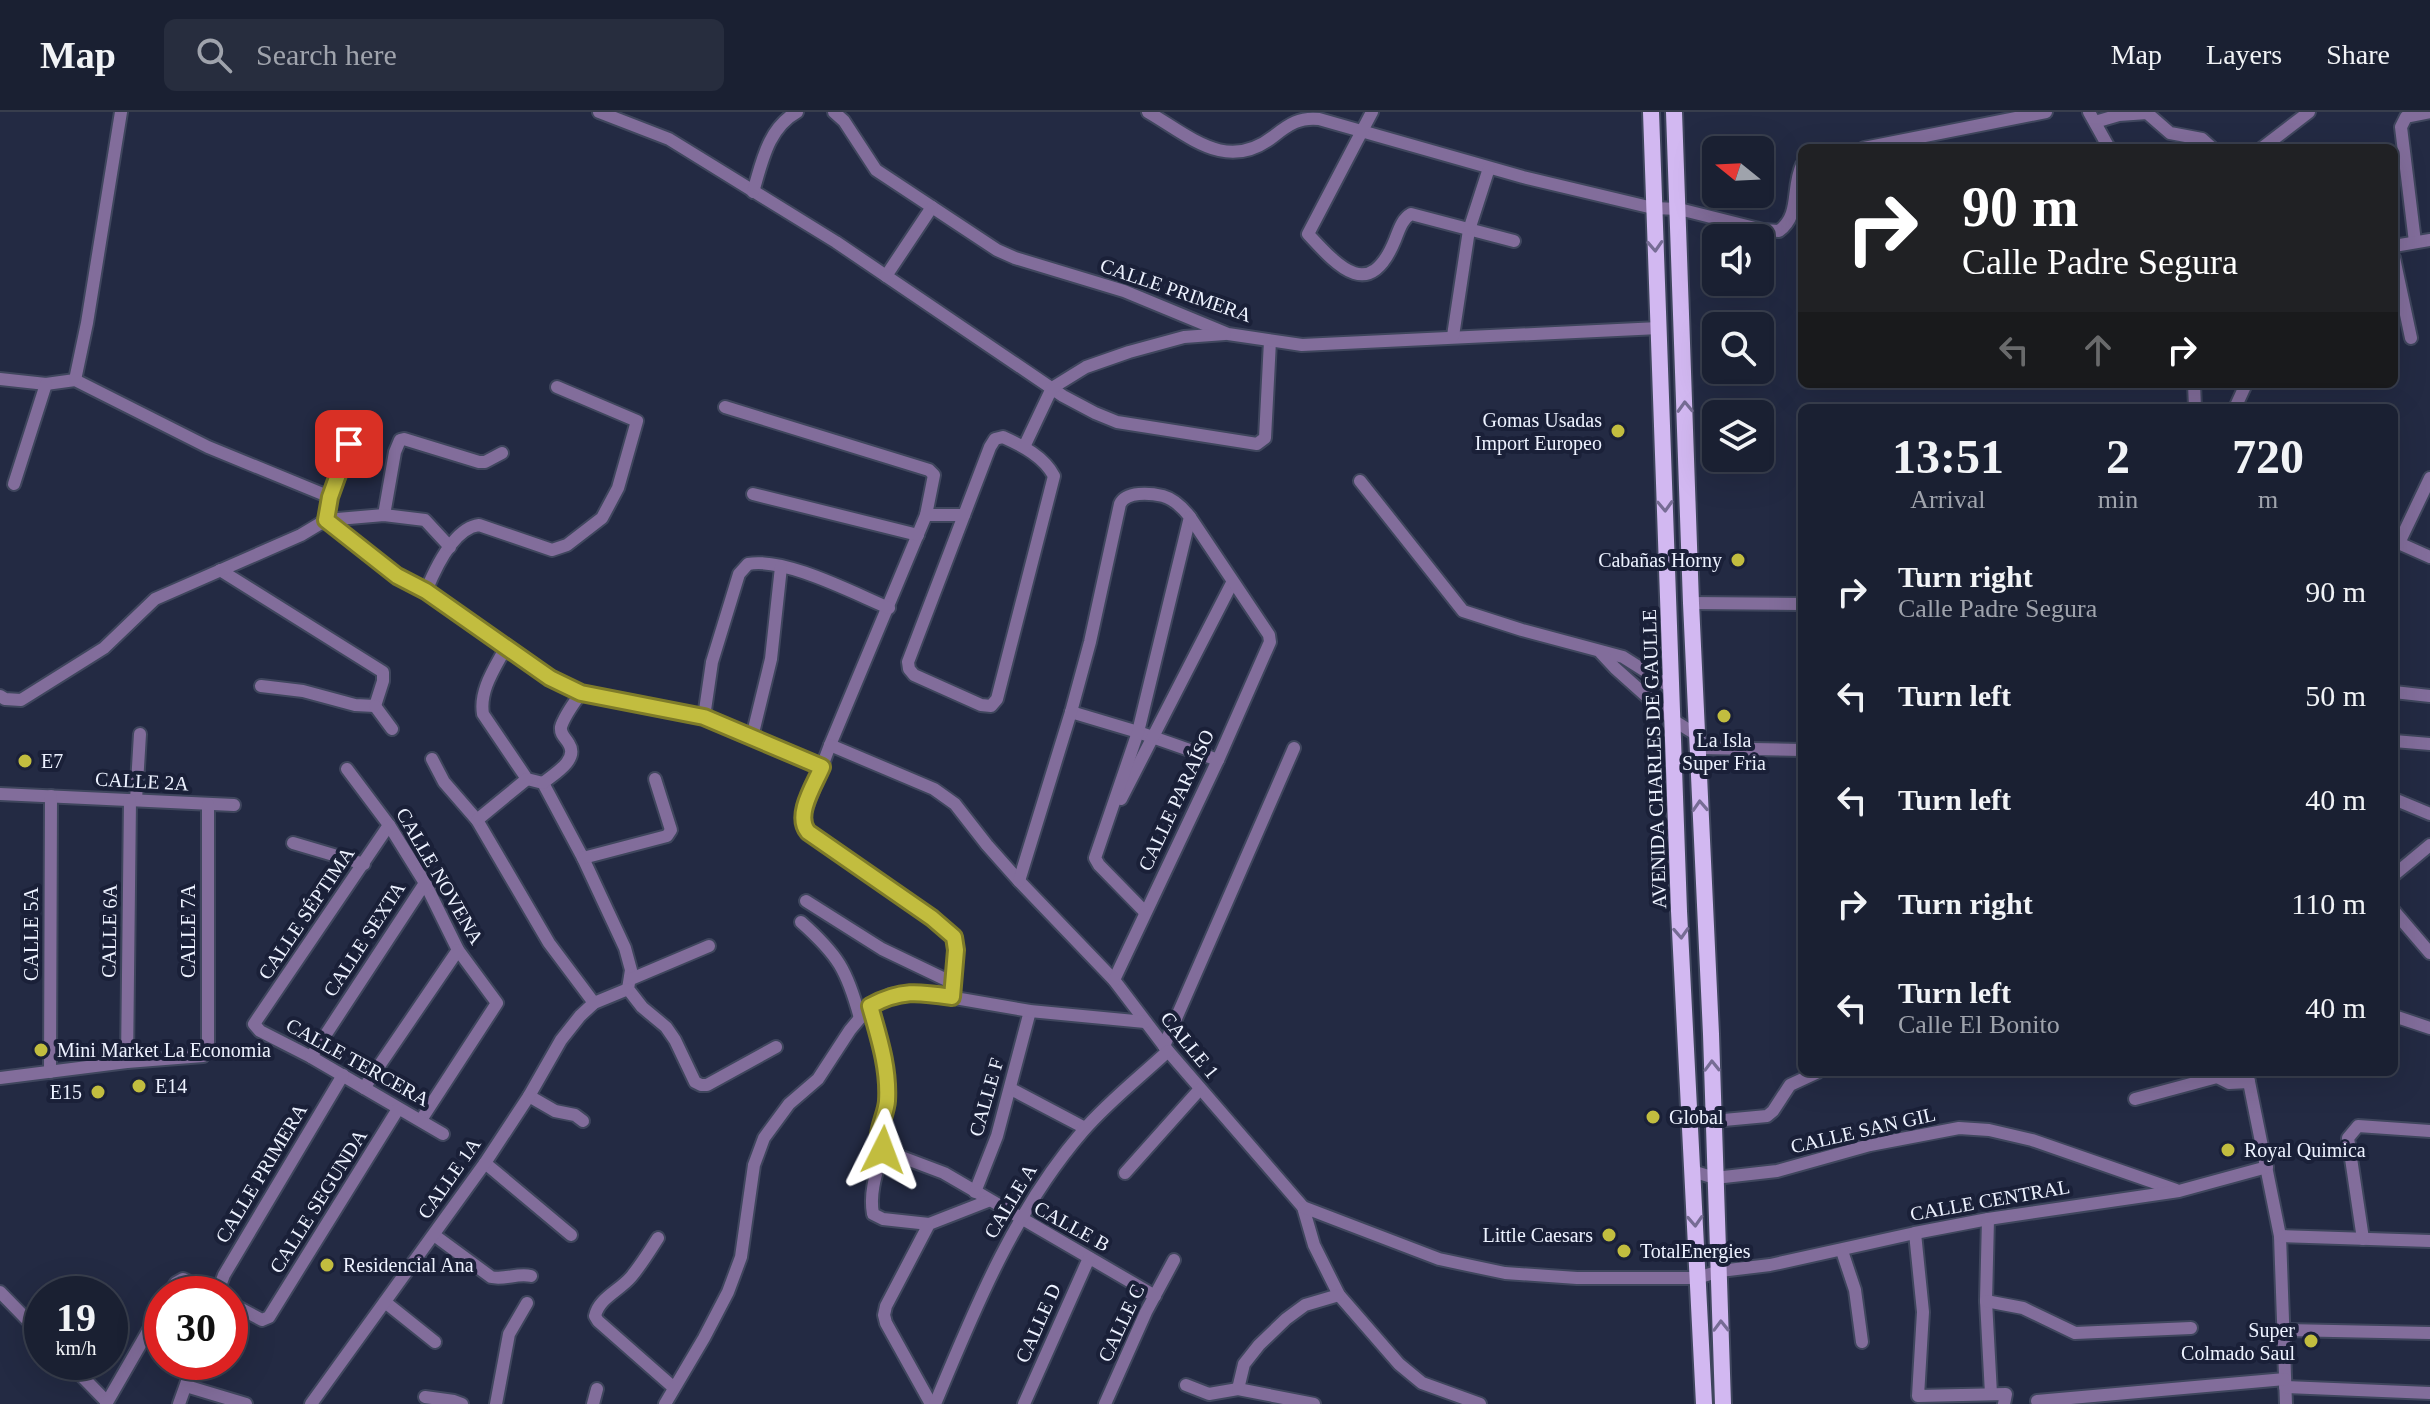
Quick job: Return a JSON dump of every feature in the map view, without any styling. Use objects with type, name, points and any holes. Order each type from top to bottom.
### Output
[{"type":"main road","name":"AVENIDA CHARLES DE GAULLE","points":[[1651,112],[1679,911],[1704,1404]]},
{"type":"main road","points":[[1674,112],[1723,1404]]},
{"type":"street","points":[[75,380],[121,112]]},
{"type":"street","points":[[599,112],[669,139],[836,242],[1052,388],[1117,422],[1257,444],[1265,438],[1270,341]]},
{"type":"street","points":[[753,192],[777,128],[797,112]]},
{"type":"street","name":"CALLE PRIMERA","points":[[834,112],[844,121],[876,170],[1006,254],[1124,291],[1228,334],[1302,345],[1659,328]]},
{"type":"street","points":[[1148,112],[1223,153],[1243,153],[1258,148],[1288,124],[1319,119],[1489,168],[1653,208],[1679,209],[1763,230],[1779,231],[1787,225],[1793,214],[1798,173]]},
{"type":"street","points":[[1372,112],[1308,234],[1325,252],[1354,274],[1374,272],[1389,256],[1407,215],[1411,214],[1514,241]]},
{"type":"street","points":[[1884,144],[2046,112]]},
{"type":"street","points":[[2267,144],[2309,112]]},
{"type":"street","points":[[2415,242],[2402,121],[2406,117],[2430,112]]},
{"type":"street","points":[[2107,144],[2092,117],[2147,113],[2170,133],[2202,139],[2208,144]]},
{"type":"street","points":[[1453,336],[1469,230],[1489,168]]},
{"type":"street","points":[[886,276],[932,207]]},
{"type":"street","points":[[2398,245],[2430,240]]},
{"type":"street","points":[[2398,277],[2411,338]]},
{"type":"street","points":[[1024,447],[1052,388],[1086,367],[1184,337],[1228,334]]},
{"type":"street","points":[[0,379],[46,384],[75,380],[208,447],[330,497]]},
{"type":"street","points":[[14,484],[46,384]]},
{"type":"street","points":[[426,591],[434,571],[450,547],[471,526],[479,525],[552,550],[559,549],[602,518],[618,488],[637,421],[557,387]]},
{"type":"street","points":[[725,407],[929,470],[934,475],[926,515],[802,820],[808,832],[946,928],[954,937],[956,950],[952,997]]},
{"type":"street","points":[[1003,437],[1024,447],[1049,466],[1054,476],[997,699],[991,706],[981,705],[914,675],[908,662],[995,439],[1003,437]]},
{"type":"street","points":[[384,515],[400,440],[479,462],[502,453]]},
{"type":"street","points":[[326,520],[330,497],[349,444]]},
{"type":"street","points":[[2398,538],[2430,478]]},
{"type":"street","points":[[1360,481],[1463,611],[1623,657],[1672,688]]},
{"type":"street","points":[[753,494],[918,535]]},
{"type":"street","points":[[1019,881],[1071,712],[1123,498],[1129,495],[1165,497],[1181,506],[1190,517],[1232,583],[1108,823]]},
{"type":"street","points":[[0,696],[21,700],[104,648],[155,599],[301,535],[326,520],[384,515],[425,520],[450,547]]},
{"type":"street","points":[[926,515],[964,515]]},
{"type":"street","points":[[1145,912],[1095,858],[1138,732],[1190,517]]},
{"type":"street","points":[[326,520],[397,576],[426,591],[550,678],[581,693],[704,717],[822,767]]},
{"type":"street","points":[[2398,543],[2430,557]]},
{"type":"street","points":[[704,717],[712,662],[739,574],[748,564],[758,562],[803,573],[889,608]]},
{"type":"street","points":[[752,737],[771,659],[781,567]]},
{"type":"street","points":[[220,570],[383,672],[375,706]]},
{"type":"street","name":"CALLE PARAÍSO","points":[[1114,980],[1267,650],[1269,635],[1232,583]]},
{"type":"street","points":[[1691,603],[1798,604]]},
{"type":"street","points":[[506,647],[484,692],[481,703],[483,714],[527,779],[543,783],[583,858],[625,948],[631,970],[630,984],[642,1007],[666,1027],[695,1082],[701,1085],[707,1085],[776,1047]]},
{"type":"street","points":[[1601,653],[1697,742],[1798,750]]},
{"type":"street","points":[[261,686],[303,691],[355,705],[375,706]]},
{"type":"street","points":[[2398,692],[2430,696]]},
{"type":"street","points":[[543,783],[569,760],[572,753],[561,728],[581,693]]},
{"type":"street","points":[[375,706],[392,729]]},
{"type":"street","points":[[1071,712],[1218,760]]},
{"type":"street","name":"CALLE 6A","points":[[127,1062],[133,800],[140,734]]},
{"type":"street","points":[[2398,741],[2430,744]]},
{"type":"street","name":"CALLE 1","points":[[830,745],[947,796],[1019,881],[1114,980],[1200,1089],[1303,1207],[1314,1245],[1339,1295],[1409,1374],[1422,1383],[1480,1404]]},
{"type":"street","points":[[1166,1048],[1294,748]]},
{"type":"street","points":[[432,759],[444,782],[477,820],[549,943],[594,1003]]},
{"type":"street","name":"CALLE NOVENA","points":[[347,769],[389,825],[425,883],[458,950],[497,1003],[421,1120]]},
{"type":"street","points":[[477,820],[527,779]]},
{"type":"street","points":[[583,858],[670,833],[655,779]]},
{"type":"street","name":"CALLE 2A","points":[[0,794],[234,805]]},
{"type":"street","name":"CALLE 5A","points":[[50,1072],[51,796]]},
{"type":"street","points":[[2398,801],[2430,814]]},
{"type":"street","name":"CALLE 7A","points":[[127,1062],[203,1056],[208,1048],[208,804]]},
{"type":"street","name":"CALLE SÉPTIMA","points":[[254,1024],[389,825]]},
{"type":"street","points":[[293,843],[364,864]]},
{"type":"street","points":[[2398,872],[2430,845]]},
{"type":"street","name":"CALLE SEXTA","points":[[311,1057],[425,883]]},
{"type":"street","points":[[806,901],[882,949],[953,983]]},
{"type":"street","points":[[2398,916],[2430,953]]},
{"type":"street","points":[[801,922],[834,954],[848,981],[860,1018]]},
{"type":"street","name":"CALLE 1A","points":[[311,1404],[485,1163],[561,1040],[580,1016],[594,1003],[709,946]]},
{"type":"street","points":[[364,1088],[458,950]]},
{"type":"street","points":[[665,1404],[728,1292],[741,1257],[754,1165],[764,1138],[789,1104],[818,1079],[870,1006],[890,995],[920,992],[1030,1011],[1145,1022]]},
{"type":"street","points":[[870,1006],[887,1079],[887,1106],[878,1138],[883,1150],[873,1187],[873,1214],[883,1219],[929,1224],[988,1201]]},
{"type":"street","name":"CALLE F","points":[[975,1192],[997,1136],[1030,1011]]},
{"type":"street","points":[[2398,1017],[2430,1028]]},
{"type":"street","name":"CALLE TERCERA","points":[[254,1024],[260,1031],[443,1134]]},
{"type":"street","name":"CALLE A","points":[[933,1404],[994,1268],[1052,1171],[1085,1128],[1166,1048]]},
{"type":"street","points":[[0,1078],[127,1062]]},
{"type":"street","name":"CALLE PRIMERA","points":[[224,1276],[343,1075]]},
{"type":"street","points":[[1713,1121],[1767,1116],[1790,1085],[1809,1076]]},
{"type":"street","points":[[2135,1099],[2217,1077],[2229,1083],[2248,1077],[2280,1236],[2286,1404]]},
{"type":"street","points":[[1011,1089],[1085,1128]]},
{"type":"street","points":[[1125,1173],[1200,1089]]},
{"type":"street","points":[[529,1096],[555,1111],[575,1115],[583,1121]]},
{"type":"street","name":"CALLE SEGUNDA","points":[[248,1313],[262,1320],[269,1317],[398,1109]]},
{"type":"street","points":[[2363,1239],[2348,1138],[2358,1126],[2430,1131]]},
{"type":"street","name":"CALLE SAN GIL","points":[[1692,1171],[1715,1178],[1777,1171],[1870,1145],[1959,1128],[1989,1130],[2032,1140],[2179,1191]]},
{"type":"street","name":"CALLE B","points":[[883,1150],[944,1173],[1155,1296]]},
{"type":"street","points":[[485,1163],[571,1235]]},
{"type":"street","name":"CALLE CENTRAL","points":[[1303,1207],[1439,1259],[1505,1273],[1654,1280],[1697,1278],[1988,1219],[2179,1191],[2267,1167]]},
{"type":"street","points":[[1988,1219],[1986,1301],[1991,1394]]},
{"type":"street","points":[[929,1224],[884,1315],[933,1404]]},
{"type":"street","points":[[1915,1233],[1923,1312],[1918,1396],[2006,1394],[2004,1404]]},
{"type":"street","points":[[434,1235],[491,1277],[531,1276]]},
{"type":"street","points":[[2280,1236],[2430,1241]]},
{"type":"street","points":[[658,1238],[641,1266],[600,1304],[595,1316],[673,1387]]},
{"type":"street","points":[[1842,1251],[1853,1283],[1862,1342]]},
{"type":"street","name":"CALLE D","points":[[1024,1404],[1089,1258]]},
{"type":"street","name":"CALLE C","points":[[1105,1404],[1174,1260]]},
{"type":"street","points":[[0,1292],[24,1317]]},
{"type":"street","points":[[1238,1389],[1244,1364],[1286,1319],[1305,1305],[1339,1295]]},
{"type":"street","points":[[1986,1301],[2023,1308],[2075,1333],[2191,1328]]},
{"type":"street","points":[[385,1302],[435,1342]]},
{"type":"street","points":[[496,1404],[509,1334],[527,1303]]},
{"type":"street","points":[[2283,1330],[2430,1333]]},
{"type":"street","points":[[85,1380],[106,1403],[144,1338]]},
{"type":"street","points":[[179,1404],[188,1380]]},
{"type":"street","points":[[2037,1401],[2285,1383],[2430,1393]]},
{"type":"street","points":[[1186,1385],[1209,1394],[1238,1389],[1275,1400],[1314,1404]]},
{"type":"street","points":[[186,1386],[246,1404]]},
{"type":"street","points":[[593,1404],[597,1389]]},
{"type":"street","points":[[425,1397],[462,1404]]},
{"type":"place","name":"Gomas Usadas Import Europeo","points":[[1618,431]]},
{"type":"place","name":"Cabañas Horny","points":[[1738,560]]},
{"type":"place","name":"La Isla Super Fria","points":[[1724,716]]},
{"type":"place","name":"E7","points":[[25,761]]},
{"type":"place","name":"Mini Market La Economia","points":[[41,1050]]},
{"type":"place","name":"E14","points":[[139,1086]]},
{"type":"place","name":"E15","points":[[98,1092]]},
{"type":"place","name":"Global","points":[[1653,1117]]},
{"type":"place","name":"Royal Quimica","points":[[2228,1150]]},
{"type":"place","name":"Little Caesars","points":[[1609,1235]]},
{"type":"place","name":"TotalEnergies","points":[[1624,1251]]},
{"type":"place","name":"Residencial Ana","points":[[327,1265]]},
{"type":"place","name":"Super Colmado Saul","points":[[2311,1341]]},
{"type":"route","points":[[349,444],[330,497],[326,520],[397,576],[426,591],[550,678],[581,693],[704,717],[822,767],[808,800],[803,827],[946,928],[954,937],[956,950],[952,997],[920,992],[890,995],[870,1006],[887,1079],[887,1106],[878,1138],[883,1150]]}]
